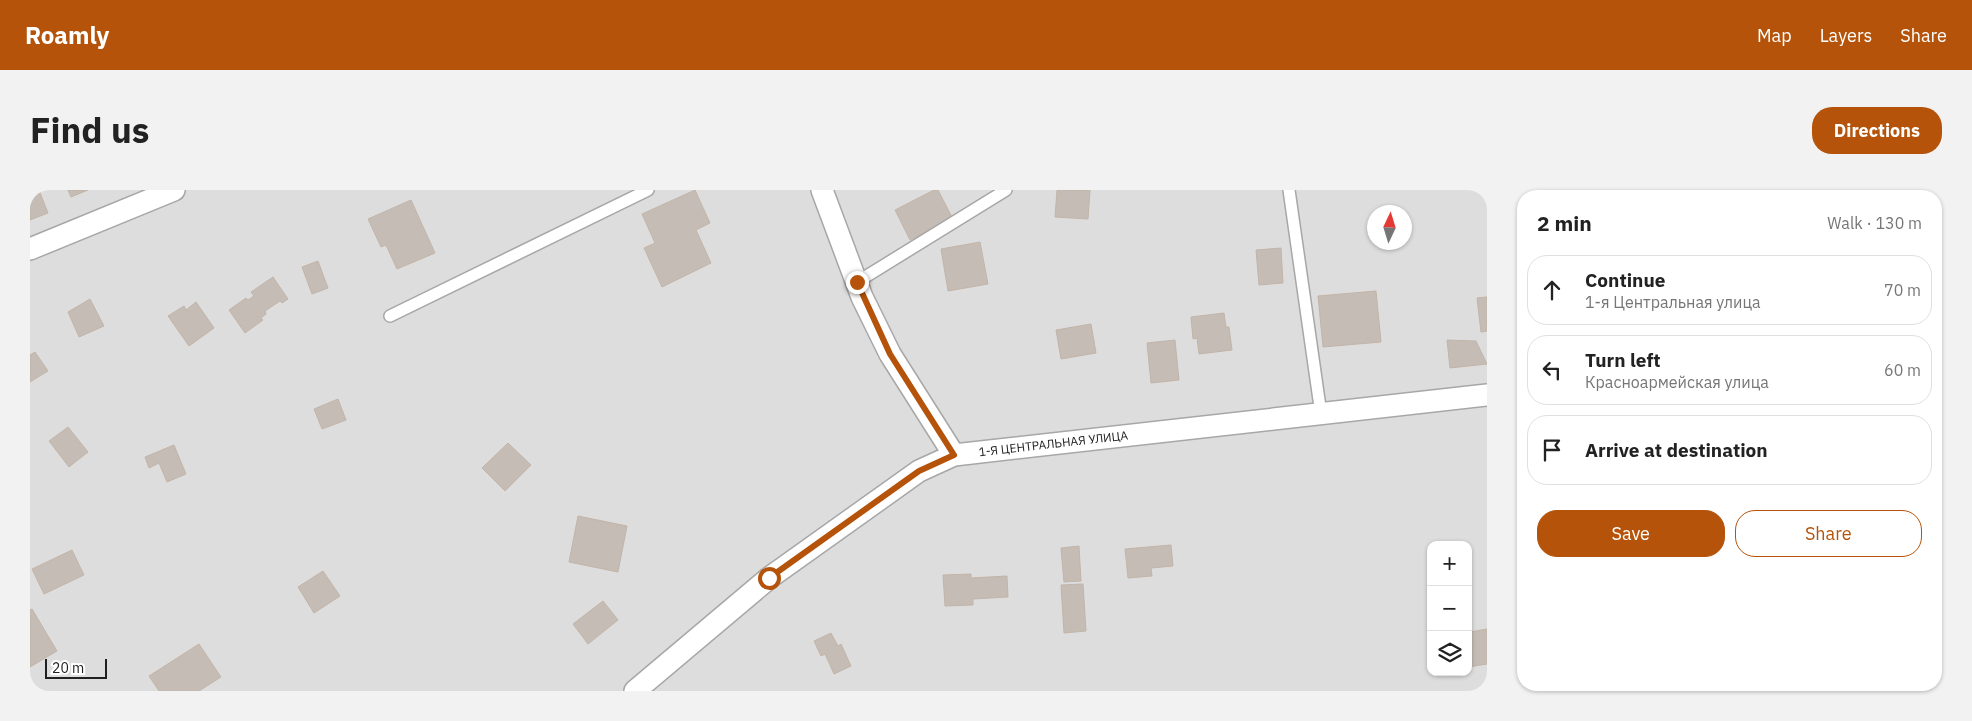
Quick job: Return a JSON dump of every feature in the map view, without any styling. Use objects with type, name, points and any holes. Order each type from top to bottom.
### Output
[{"type":"street","points":[[30,249],[174,190]]},
{"type":"street","points":[[822,190],[857,282],[890,354],[954,455]]},
{"type":"street","name":"1-Я ЦЕНТРАЛЬНАЯ УЛИЦА","points":[[635,691],[769,578],[919,471],[954,455],[1487,395]]},
{"type":"lane","points":[[390,316],[648,190]]},
{"type":"lane","points":[[857,282],[1006,190]]},
{"type":"lane","points":[[1289,190],[1321,414]]},
{"type":"shaded area","points":[[30,190],[1487,190],[1487,691],[30,691]]},
{"type":"building","points":[[39,190],[48,213],[30,220],[30,193]]},
{"type":"building","points":[[68,190],[88,190],[71,197]]},
{"type":"building","points":[[695,190],[710,223],[696,230],[711,263],[662,287],[644,248],[655,243],[642,214]]},
{"type":"building","points":[[934,190],[938,190],[953,219],[910,240],[895,210]]},
{"type":"building","points":[[1057,190],[1090,190],[1088,219],[1055,217]]},
{"type":"building","points":[[411,200],[435,253],[397,269],[386,245],[381,247],[368,219]]},
{"type":"building","points":[[980,242],[988,284],[948,291],[941,249]]},
{"type":"building","points":[[1281,248],[1283,283],[1259,285],[1256,250]]},
{"type":"building","points":[[318,261],[328,288],[312,294],[302,267]]},
{"type":"building","points":[[273,277],[288,299],[282,303],[280,301],[265,311],[266,314],[261,318],[263,320],[245,333],[229,310],[246,298],[248,300],[254,296],[251,292]]},
{"type":"building","points":[[1376,291],[1381,342],[1323,347],[1318,296]]},
{"type":"building","points":[[1487,297],[1487,331],[1481,332],[1477,298]]},
{"type":"building","points":[[90,299],[104,326],[79,337],[68,312]]},
{"type":"building","points":[[196,302],[214,328],[189,346],[168,316],[184,306],[186,310]]},
{"type":"building","points":[[1224,313],[1226,327],[1229,327],[1232,350],[1199,354],[1197,338],[1193,339],[1191,317]]},
{"type":"building","points":[[1091,324],[1096,353],[1061,359],[1056,330]]},
{"type":"building","points":[[1175,340],[1179,380],[1151,383],[1147,343]]},
{"type":"building","points":[[1447,340],[1476,341],[1487,364],[1450,368]]},
{"type":"building","points":[[35,352],[48,371],[30,382],[30,355]]},
{"type":"building","points":[[338,399],[346,420],[322,429],[314,409]]},
{"type":"building","points":[[68,427],[88,452],[69,467],[49,441]]},
{"type":"building","points":[[508,443],[531,465],[505,491],[482,468]]},
{"type":"building","points":[[174,445],[186,474],[167,482],[159,463],[149,468],[145,457]]},
{"type":"building","points":[[578,516],[627,526],[618,572],[569,562]]},
{"type":"building","points":[[1171,545],[1173,566],[1151,568],[1152,576],[1128,578],[1125,549]]},
{"type":"building","points":[[1079,546],[1081,581],[1064,582],[1061,548]]},
{"type":"building","points":[[72,550],[84,575],[44,594],[32,569]]},
{"type":"building","points":[[323,571],[340,596],[314,613],[298,587]]},
{"type":"building","points":[[971,574],[971,578],[1007,576],[1008,597],[973,599],[973,605],[945,606],[943,575]]},
{"type":"building","points":[[1083,584],[1086,631],[1064,633],[1061,585]]},
{"type":"building","points":[[603,601],[618,620],[588,644],[573,624]]},
{"type":"building","points":[[32,609],[57,651],[30,667],[30,610]]},
{"type":"building","points":[[1487,629],[1487,664],[1472,666],[1472,632]]},
{"type":"building","points":[[831,633],[838,646],[841,644],[851,666],[834,674],[825,654],[821,656],[814,641]]},
{"type":"building","points":[[199,644],[221,677],[199,691],[159,691],[149,676]]},
{"type":"route","points":[[769,578],[919,471],[954,455],[890,354],[862,297],[857,282]]}]
